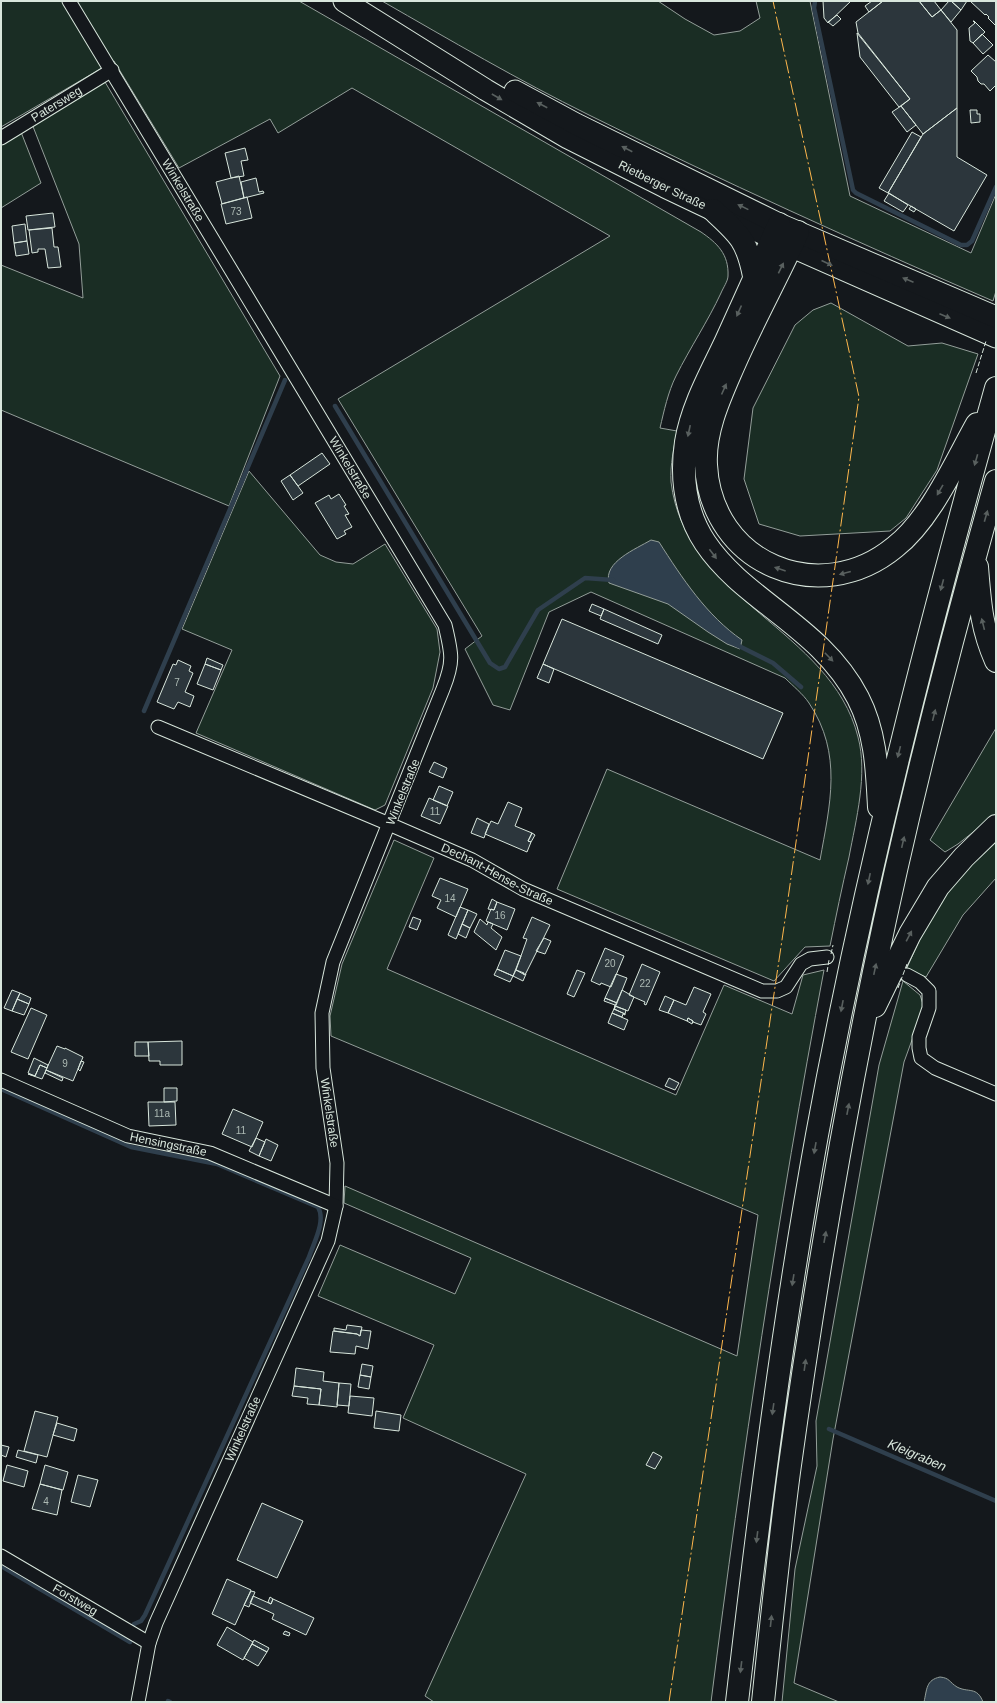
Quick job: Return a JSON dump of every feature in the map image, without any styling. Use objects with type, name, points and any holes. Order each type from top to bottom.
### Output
[{"type":"highway","points":[[714,210],[739,234],[747,246],[754,276]]},
{"type":"highway","points":[[785,235],[754,276],[700,397],[690,424],[684,459],[686,496],[689,509],[700,534],[714,556],[735,577],[818,647],[838,668],[858,698],[873,737],[876,757],[880,828]]},
{"type":"highway","points":[[785,235],[721,395],[713,417],[707,444],[706,464],[714,504],[724,524],[738,542],[756,557],[776,568],[798,574],[818,576],[838,575],[858,569],[878,560],[896,547],[913,530],[928,511],[995,392]]},
{"type":"highway","points":[[737,1702],[765,1469],[799,1242],[839,1023],[880,828],[950,553],[995,392]]},
{"type":"highway","points":[[762,1702],[789,1473],[804,1369],[823,1245],[862,1034],[904,836],[976,552],[996,481]]},
{"type":"highway","points":[[976,552],[981,617],[988,642],[996,661]]},
{"type":"highway","points":[[862,1034],[910,934],[938,888],[964,857],[996,826]]},
{"type":"main road","name":"Rietberger Straße","points":[[344,1],[486,90],[568,138],[665,187],[714,210],[785,235],[996,317]]},
{"type":"main road","name":"Rietberger Straße","points":[[352,1],[576,124],[785,235],[996,337]]},
{"type":"street","name":"Winkelstraße","points":[[69,1],[112,70],[445,625],[452,651],[450,671],[390,824],[333,962],[322,1013],[323,1068],[337,1163],[336,1206],[328,1241],[159,1615],[149,1642],[138,1702]]},
{"type":"street","name":"Patersweg","points":[[1,138],[112,70]]},
{"type":"street","name":"Dechant-Hense-Straße","points":[[158,727],[390,824],[472,860],[523,890],[762,991],[777,991],[786,986],[801,964],[810,959],[827,957]]},
{"type":"street","points":[[907,975],[920,982],[929,991],[929,1008],[919,1037],[918,1048],[921,1058],[935,1068],[996,1094]]},
{"type":"street","name":"Hensingstraße","points":[[1,1080],[128,1136],[210,1153],[336,1206]]},
{"type":"street","name":"Forstweg","points":[[1,1556],[149,1642]]},
{"type":"green space","points":[[1,1],[299,1],[701,232],[717,245],[724,255],[728,268],[727,280],[673,382],[666,402],[660,428],[677,431],[672,463],[671,482],[682,522],[702,556],[729,586],[791,640],[819,668],[843,700],[858,737],[862,766],[858,813],[830,946],[805,947],[774,981],[557,889],[607,769],[820,860],[830,799],[831,780],[830,760],[820,722],[807,700],[785,678],[591,592],[549,612],[510,710],[493,705],[465,649],[482,636],[338,399],[610,236],[352,88],[278,133],[270,119],[179,168],[114,61],[1,127]]},
{"type":"green space","points":[[382,1],[658,1],[685,19],[714,35],[740,31],[760,18],[756,1],[810,1],[850,196],[971,253],[996,194],[996,291],[993,301],[790,211],[589,115],[510,74]]},
{"type":"green space","points":[[105,82],[280,376],[229,506],[1,410],[1,265],[83,298],[79,244],[32,124]]},
{"type":"green space","points":[[21,132],[41,183],[1,208],[1,144]]},
{"type":"green space","points":[[831,303],[908,346],[942,343],[978,354],[937,470],[906,518],[890,531],[800,536],[759,524],[744,479],[753,408],[795,325],[813,310]]},
{"type":"green space","points":[[249,471],[320,555],[336,562],[353,564],[385,544],[437,629],[440,652],[433,688],[385,805],[375,810],[196,733],[232,650],[182,629]]},
{"type":"green space","points":[[996,728],[996,814],[958,844],[945,852],[930,840]]},
{"type":"green space","points":[[394,840],[434,858],[387,969],[676,1095],[724,985],[792,1014],[803,975],[824,970],[776,1244],[735,1518],[711,1702],[434,1702],[425,1696],[526,1474],[403,1418],[434,1345],[318,1296],[340,1245],[455,1294],[471,1258],[344,1203],[345,1186],[737,1356],[758,1215],[331,1036],[330,1016],[342,964]]},
{"type":"green space","points":[[996,840],[996,878],[963,915],[926,977],[906,970],[925,929],[953,884]]},
{"type":"green space","points":[[903,981],[920,995],[924,1007],[904,1062],[833,1439],[794,1683],[839,1702],[782,1702],[795,1569],[817,1466],[816,1421],[879,1065]]},
{"type":"water","points":[[651,540],[659,542],[686,582],[706,608],[742,640],[740,649],[727,644],[668,604],[609,583],[608,575],[616,563],[622,557]]},
{"type":"water","points":[[940,1677],[948,1679],[961,1689],[975,1692],[981,1697],[983,1702],[924,1702],[928,1686],[932,1680]]},
{"type":"building","points":[[823,1],[851,1],[828,23],[824,18]]},
{"type":"building","points":[[872,1],[883,1],[869,12],[865,6]]},
{"type":"building","points":[[883,1],[919,1],[932,17],[941,10],[957,30],[957,108],[923,134],[901,106],[910,99],[858,33],[856,22]]},
{"type":"building","points":[[919,1],[934,1],[941,10],[932,17]]},
{"type":"building","points":[[949,1],[961,10],[951,22],[941,10]]},
{"type":"building","points":[[951,1],[967,1],[961,10]]},
{"type":"building","points":[[970,1],[996,1],[996,26],[986,14],[985,15]]},
{"type":"building","points":[[837,15],[841,19],[833,26],[828,22]]},
{"type":"building","points":[[973,21],[985,32],[973,43],[970,41],[969,28],[975,23]]},
{"type":"building","points":[[857,33],[910,99],[899,107],[860,57]]},
{"type":"building","points":[[982,34],[993,45],[983,54],[973,43]]},
{"type":"building","points":[[988,55],[996,62],[996,85],[990,91],[984,84],[981,84],[978,81],[977,77],[971,71]]},
{"type":"building","points":[[901,106],[916,125],[907,132],[892,112]]},
{"type":"building","points":[[957,108],[957,157],[987,175],[954,231],[888,193],[923,134]]},
{"type":"building","points":[[970,110],[977,110],[977,114],[980,114],[980,122],[971,123]]},
{"type":"building","points":[[912,132],[921,137],[888,193],[879,188]]},
{"type":"building","points":[[245,148],[248,160],[241,161],[244,176],[231,178],[225,153]]},
{"type":"building","points":[[239,176],[244,198],[222,204],[216,182]]},
{"type":"building","points":[[256,178],[259,192],[263,191],[264,193],[244,198],[241,182]]},
{"type":"building","points":[[889,193],[908,205],[903,212],[884,201]]},
{"type":"building","points":[[247,197],[252,218],[226,224],[221,204]]},
{"type":"building","points":[[911,206],[916,209],[914,212],[909,209]]},
{"type":"building","points":[[53,213],[55,227],[28,230],[26,216]]},
{"type":"building","points":[[25,224],[27,241],[14,243],[12,226]]},
{"type":"building","points":[[52,228],[54,247],[58,247],[61,267],[48,268],[45,249],[38,249],[38,252],[32,253],[29,230]]},
{"type":"building","points":[[27,241],[29,254],[16,256],[14,243]]},
{"type":"building","points":[[322,453],[330,464],[298,486],[290,475]]},
{"type":"building","points":[[290,475],[303,493],[293,500],[281,481]]},
{"type":"building","points":[[339,494],[346,505],[344,506],[349,514],[345,515],[352,527],[344,531],[346,534],[337,539],[315,503],[329,495],[331,499]]},
{"type":"building","points":[[592,604],[604,609],[601,616],[589,611]]},
{"type":"building","points":[[604,609],[662,635],[658,644],[600,619]]},
{"type":"building","points":[[562,619],[783,713],[763,759],[543,664]]},
{"type":"building","points":[[207,658],[223,665],[221,670],[205,664]]},
{"type":"building","points":[[178,660],[191,666],[189,671],[193,673],[185,692],[194,696],[190,707],[178,702],[174,709],[157,702],[173,664],[176,665]]},
{"type":"building","points":[[205,664],[221,670],[213,690],[197,684]]},
{"type":"building","points":[[543,664],[554,669],[549,683],[537,678]]},
{"type":"building","points":[[434,762],[447,768],[443,778],[429,772]]},
{"type":"building","points":[[439,786],[453,792],[447,806],[433,800]]},
{"type":"building","points":[[429,798],[448,806],[440,824],[421,816]]},
{"type":"building","points":[[508,802],[522,808],[515,826],[532,833],[528,841],[531,842],[527,852],[485,834],[491,821],[498,824]]},
{"type":"building","points":[[477,818],[489,824],[484,838],[471,833]]},
{"type":"building","points":[[532,833],[535,835],[531,842],[528,841]]},
{"type":"building","points":[[440,878],[468,889],[456,917],[437,908],[441,900],[432,896]]},
{"type":"building","points":[[492,899],[497,902],[494,910],[488,909]]},
{"type":"building","points":[[497,902],[515,909],[507,930],[486,921],[491,909],[494,910]]},
{"type":"building","points":[[460,907],[468,910],[456,939],[448,935]]},
{"type":"building","points":[[468,910],[477,914],[470,928],[462,924]]},
{"type":"building","points":[[413,917],[421,920],[417,930],[409,927]]},
{"type":"building","points":[[532,917],[550,925],[525,975],[516,970],[527,939],[523,938]]},
{"type":"building","points":[[480,919],[487,925],[488,922],[493,924],[491,928],[502,937],[496,950],[474,932]]},
{"type":"building","points":[[462,924],[470,928],[466,938],[458,934]]},
{"type":"building","points":[[544,938],[551,941],[545,954],[536,951]]},
{"type":"building","points":[[605,948],[624,956],[611,987],[601,983],[600,985],[591,981]]},
{"type":"building","points":[[505,950],[521,956],[513,976],[497,969]]},
{"type":"building","points":[[642,964],[660,972],[646,1005],[644,1004],[645,1002],[629,995]]},
{"type":"building","points":[[497,969],[513,976],[510,982],[494,975]]},
{"type":"building","points":[[516,970],[526,974],[523,981],[513,976]]},
{"type":"building","points":[[577,970],[585,973],[574,997],[567,994]]},
{"type":"building","points":[[616,974],[627,978],[617,1003],[605,998]]},
{"type":"building","points":[[694,987],[711,994],[703,1012],[706,1014],[701,1025],[688,1018],[687,1021],[668,1013],[674,1000],[686,1005]]},
{"type":"building","points":[[12,990],[20,993],[12,1011],[4,1008]]},
{"type":"building","points":[[622,990],[634,997],[628,1011],[615,1006]]},
{"type":"building","points":[[20,993],[31,998],[29,1004],[17,999]]},
{"type":"building","points":[[665,996],[674,1000],[668,1013],[659,1010]]},
{"type":"building","points":[[605,998],[617,1003],[614,1010],[615,1005],[604,1001]]},
{"type":"building","points":[[17,999],[29,1004],[24,1015],[12,1011]]},
{"type":"building","points":[[615,1006],[626,1010],[625,1014],[614,1009]]},
{"type":"building","points":[[31,1008],[47,1015],[28,1059],[11,1052]]},
{"type":"building","points":[[614,1009],[625,1015],[623,1014],[622,1017],[612,1013]]},
{"type":"building","points":[[612,1013],[628,1020],[624,1030],[608,1023]]},
{"type":"building","points":[[688,1018],[693,1021],[692,1024],[687,1021]]},
{"type":"building","points":[[182,1041],[182,1065],[160,1065],[160,1061],[149,1061],[148,1042]]},
{"type":"building","points":[[135,1042],[148,1042],[149,1056],[135,1056]]},
{"type":"building","points":[[57,1046],[65,1048],[83,1057],[73,1081],[46,1070]]},
{"type":"building","points":[[34,1058],[48,1065],[47,1068],[40,1065],[35,1076],[28,1073]]},
{"type":"building","points":[[81,1061],[84,1062],[80,1071],[78,1069]]},
{"type":"building","points":[[40,1065],[47,1068],[42,1079],[28,1074],[35,1076]]},
{"type":"building","points":[[46,1070],[63,1078],[62,1081],[45,1073]]},
{"type":"building","points":[[669,1078],[679,1083],[675,1090],[665,1086]]},
{"type":"building","points":[[164,1088],[177,1088],[177,1101],[164,1102]]},
{"type":"building","points":[[148,1102],[175,1102],[176,1125],[149,1126]]},
{"type":"building","points":[[233,1109],[263,1122],[252,1147],[222,1134]]},
{"type":"building","points":[[256,1138],[265,1142],[259,1156],[249,1151]]},
{"type":"building","points":[[266,1139],[278,1145],[271,1161],[259,1156]]},
{"type":"building","points":[[347,1325],[362,1327],[360,1336],[357,1334],[334,1331],[334,1328],[346,1330]]},
{"type":"building","points":[[361,1330],[371,1331],[368,1349],[356,1346],[355,1354],[330,1352],[333,1331],[357,1334],[360,1336]]},
{"type":"building","points":[[362,1364],[373,1366],[371,1377],[360,1375]]},
{"type":"building","points":[[296,1368],[324,1372],[323,1381],[339,1383],[337,1407],[319,1405],[321,1389],[294,1386]]},
{"type":"building","points":[[360,1375],[371,1377],[369,1389],[358,1387]]},
{"type":"building","points":[[339,1383],[351,1384],[349,1406],[337,1405]]},
{"type":"building","points":[[294,1386],[321,1389],[319,1405],[307,1404],[308,1398],[292,1396]]},
{"type":"building","points":[[350,1396],[374,1398],[372,1416],[348,1413]]},
{"type":"building","points":[[35,1411],[58,1417],[47,1457],[24,1451]]},
{"type":"building","points":[[376,1411],[401,1415],[399,1431],[374,1428]]},
{"type":"building","points":[[57,1423],[77,1429],[74,1441],[53,1435]]},
{"type":"building","points":[[1,1445],[9,1447],[6,1457],[1,1455]]},
{"type":"building","points":[[18,1450],[38,1455],[36,1463],[16,1457]]},
{"type":"building","points":[[653,1452],[662,1457],[655,1469],[646,1465]]},
{"type":"building","points":[[7,1465],[28,1471],[24,1487],[3,1481]]},
{"type":"building","points":[[45,1465],[68,1472],[63,1490],[40,1484]]},
{"type":"building","points":[[78,1475],[98,1480],[90,1507],[71,1502]]},
{"type":"building","points":[[40,1484],[62,1490],[57,1515],[32,1509]]},
{"type":"building","points":[[262,1503],[303,1521],[277,1578],[237,1560]]},
{"type":"building","points":[[227,1579],[251,1590],[235,1625],[212,1614]]},
{"type":"building","points":[[251,1591],[255,1592],[249,1607],[244,1605]]},
{"type":"building","points":[[253,1596],[271,1604],[273,1599],[314,1618],[306,1635],[272,1619],[274,1614],[250,1603]]},
{"type":"building","points":[[270,1597],[273,1599],[271,1604],[268,1602]]},
{"type":"building","points":[[227,1627],[253,1642],[243,1660],[217,1645]]},
{"type":"building","points":[[285,1631],[290,1633],[289,1636],[283,1634]]},
{"type":"building","points":[[254,1640],[269,1648],[267,1652],[252,1644]]},
{"type":"building","points":[[252,1644],[267,1652],[258,1666],[244,1658]]},
{"type":"waterway","points":[[815,1],[814,8],[853,190],[856,193],[961,245],[967,245],[972,241],[996,187]]},
{"type":"waterway","points":[[144,711],[285,380]]},
{"type":"waterway","points":[[335,406],[490,663],[499,669],[505,667],[538,610],[585,578],[613,580]]},
{"type":"waterway","name":"Kleigraben","points":[[735,644],[773,663],[801,687]]},
{"type":"waterway","points":[[1,1089],[131,1147],[217,1164],[318,1207],[320,1213],[320,1225],[309,1257],[145,1615],[141,1621],[134,1624]]},
{"type":"waterway","name":"Kleigraben","points":[[829,1429],[996,1501]]},
{"type":"waterway","points":[[1,1566],[130,1642]]},
{"type":"fence","points":[[976,373],[986,341]]},
{"type":"fence","points":[[831,954],[833,945]]},
{"type":"fence","points":[[827,972],[829,960]]},
{"type":"fence","points":[[898,988],[907,964]]},
{"type":"power","points":[[669,1702],[786,913],[859,397],[773,1]]}]
